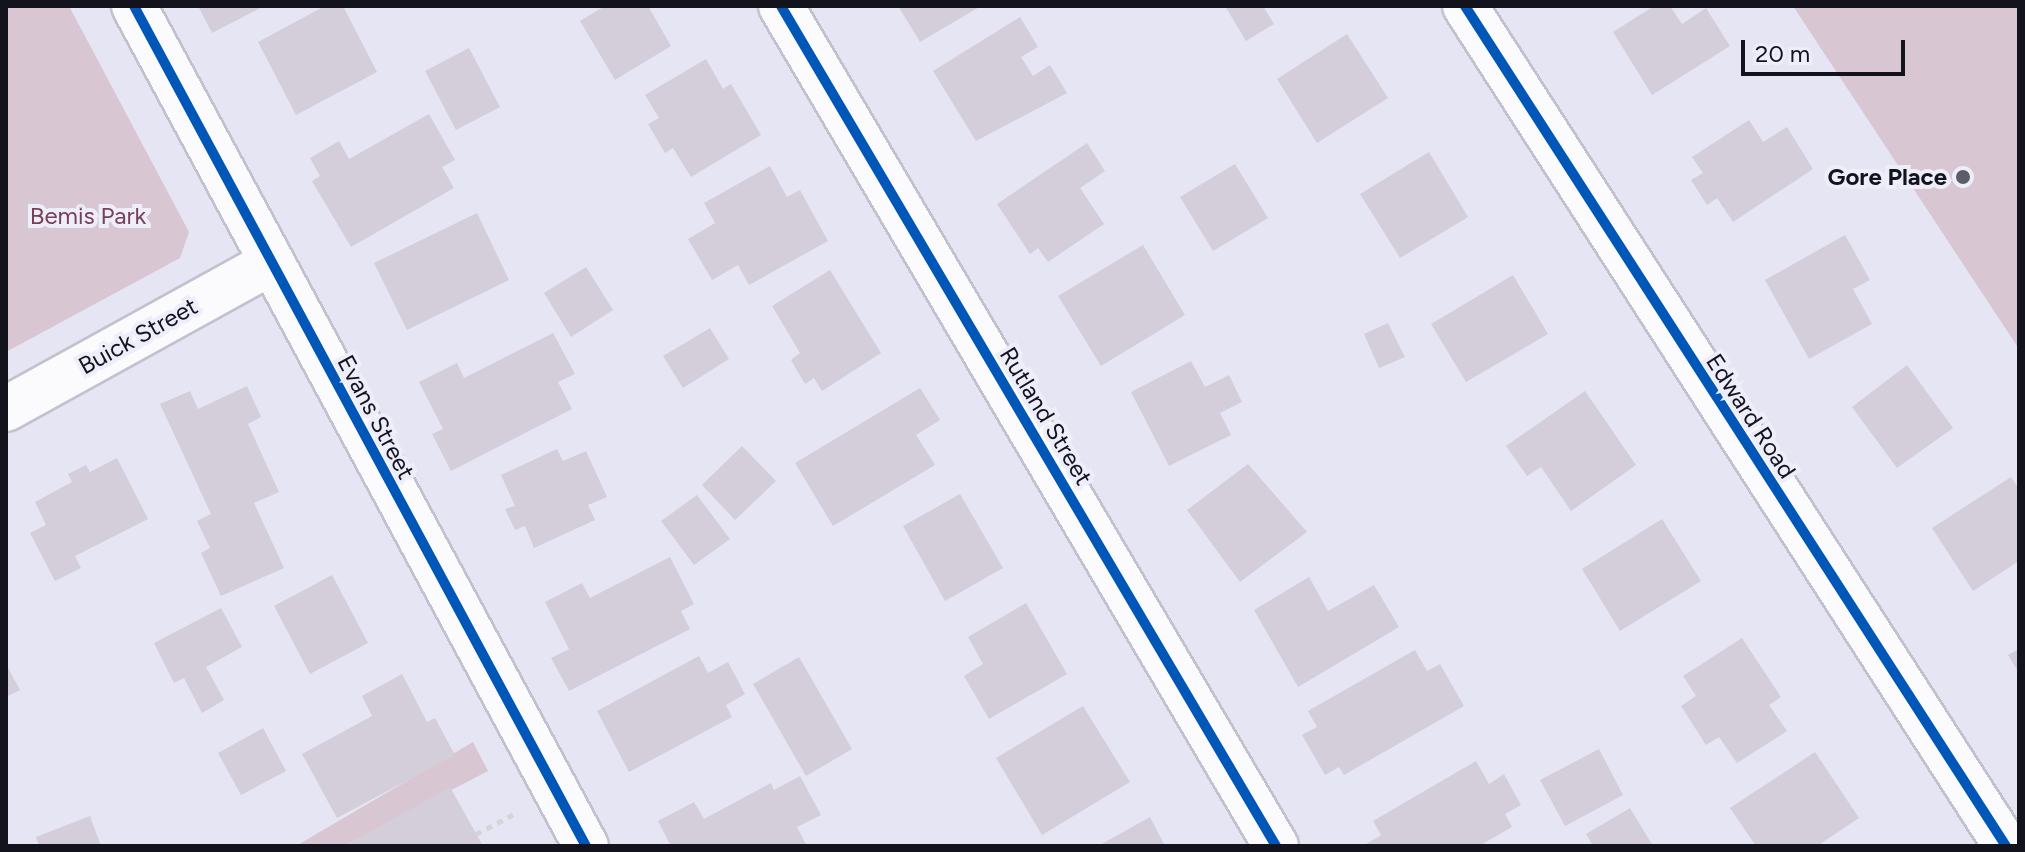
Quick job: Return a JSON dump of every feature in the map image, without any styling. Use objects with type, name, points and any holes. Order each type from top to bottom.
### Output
[{"type":"street","name":"Evans Street","points":[[134,6],[586,846]]},
{"type":"street","name":"Rutland Street","points":[[781,6],[1276,846]]},
{"type":"street","name":"Edward Road","points":[[1465,6],[2006,846]]},
{"type":"street","name":"Buick Street","points":[[6,409],[270,263]]},
{"type":"path","points":[[476,834],[522,810]]},
{"type":"green space","name":"Bemis Park","points":[[6,6],[69,6],[189,232],[180,258],[6,352]]},
{"type":"green space","name":"Gore Place","points":[[1793,6],[2019,6],[2019,349]]},
{"type":"green space","points":[[473,742],[488,771],[344,846],[296,846]]},
{"type":"building","points":[[198,6],[264,6],[212,33]]},
{"type":"building","points":[[325,6],[343,6],[377,72],[296,115],[258,42]]},
{"type":"building","points":[[605,6],[648,6],[671,46],[615,80],[580,21]]},
{"type":"building","points":[[898,6],[981,6],[920,42]]},
{"type":"building","points":[[1225,6],[1263,6],[1274,24],[1246,41]]},
{"type":"building","points":[[1654,6],[1670,6],[1682,24],[1706,8],[1730,46],[1652,95],[1613,32]]},
{"type":"building","points":[[1020,17],[1038,47],[1021,57],[1033,76],[1050,65],[1067,93],[976,141],[933,71]]},
{"type":"building","points":[[1347,34],[1388,98],[1317,143],[1277,79]]},
{"type":"building","points":[[469,48],[500,107],[456,130],[425,71]]},
{"type":"building","points":[[706,59],[723,89],[731,84],[761,135],[691,177],[673,148],[665,153],[648,124],[659,118],[645,95]]},
{"type":"building","points":[[429,114],[455,160],[442,167],[454,188],[351,247],[312,181],[320,176],[310,158],[339,141],[349,159]]},
{"type":"building","points":[[1749,120],[1763,142],[1787,127],[1813,169],[1733,222],[1717,198],[1707,205],[1691,180],[1703,173],[1692,157]]},
{"type":"building","points":[[1087,143],[1105,171],[1080,188],[1104,224],[1048,262],[1038,248],[1030,254],[997,204]]},
{"type":"building","points":[[1429,152],[1468,217],[1400,258],[1360,194]]},
{"type":"building","points":[[1235,164],[1268,218],[1213,251],[1180,197]]},
{"type":"building","points":[[770,166],[787,197],[800,190],[828,241],[749,285],[738,265],[712,280],[688,239],[715,223],[704,203]]},
{"type":"building","points":[[477,213],[509,280],[407,330],[374,263]]},
{"type":"building","points":[[1845,235],[1870,280],[1853,289],[1872,324],[1809,359],[1765,280]]},
{"type":"building","points":[[1143,245],[1185,315],[1101,366],[1058,296]]},
{"type":"building","points":[[586,267],[613,310],[571,337],[544,293]]},
{"type":"building","points":[[830,270],[881,353],[822,391],[814,378],[805,384],[791,360],[800,353],[772,306]]},
{"type":"building","points":[[1513,275],[1548,334],[1466,382],[1431,324]]},
{"type":"building","points":[[1388,323],[1405,357],[1379,368],[1364,334]]},
{"type":"building","points":[[710,328],[729,359],[683,388],[663,356]]},
{"type":"building","points":[[553,333],[575,374],[558,382],[572,409],[451,471],[432,434],[443,429],[419,382],[457,363],[464,378]]},
{"type":"building","points":[[1191,361],[1205,387],[1229,375],[1242,402],[1220,413],[1231,435],[1169,466],[1131,392]]},
{"type":"building","points":[[1907,365],[1953,428],[1897,468],[1852,407]]},
{"type":"building","points":[[247,386],[261,417],[248,424],[279,492],[254,503],[284,568],[221,596],[201,553],[210,548],[197,521],[211,514],[160,404],[190,391],[198,409]]},
{"type":"building","points":[[920,388],[940,420],[916,435],[935,465],[833,526],[795,463]]},
{"type":"building","points":[[1585,391],[1636,465],[1571,511],[1541,467],[1527,476],[1506,446]]},
{"type":"building","points":[[742,446],[776,481],[735,520],[702,485]]},
{"type":"building","points":[[557,449],[563,461],[586,451],[607,497],[588,505],[595,520],[534,548],[525,526],[515,530],[505,509],[515,506],[501,475]]},
{"type":"building","points":[[117,458],[148,519],[75,556],[81,568],[55,581],[30,533],[46,525],[35,502],[72,482],[68,474],[86,465],[90,472]]},
{"type":"building","points":[[1248,464],[1307,532],[1240,582],[1187,510]]},
{"type":"building","points":[[2011,477],[2019,489],[2019,561],[1973,591],[1932,528]]},
{"type":"building","points":[[960,494],[1003,568],[945,601],[903,526]]},
{"type":"building","points":[[697,495],[730,539],[694,565],[661,521]]},
{"type":"building","points":[[1662,519],[1701,581],[1620,631],[1582,569]]},
{"type":"building","points":[[670,557],[694,604],[681,611],[690,629],[569,691],[551,658],[569,649],[545,602],[582,583],[590,598]]},
{"type":"building","points":[[332,575],[368,643],[310,674],[274,606]]},
{"type":"building","points":[[1309,577],[1328,611],[1374,585],[1399,627],[1298,687],[1254,610]]},
{"type":"building","points":[[1026,603],[1067,674],[989,719],[964,676],[983,664],[968,637]]},
{"type":"building","points":[[221,608],[242,647],[206,667],[224,700],[202,713],[184,678],[174,683],[154,643]]},
{"type":"building","points":[[1742,638],[1781,697],[1769,705],[1787,731],[1737,763],[1719,737],[1706,745],[1681,706],[1696,696],[1683,676]]},
{"type":"building","points":[[2019,649],[2019,673],[2008,655]]},
{"type":"building","points":[[1415,650],[1427,671],[1440,664],[1464,706],[1344,775],[1339,767],[1325,775],[1302,735],[1317,727],[1308,711]]},
{"type":"building","points":[[699,656],[708,673],[728,662],[745,694],[726,705],[732,717],[629,772],[597,711]]},
{"type":"building","points":[[799,657],[852,749],[806,776],[753,684]]},
{"type":"building","points":[[6,664],[20,690],[6,697]]},
{"type":"building","points":[[402,674],[427,722],[435,718],[455,755],[337,818],[302,754],[372,716],[362,696]]},
{"type":"building","points":[[1083,706],[1130,782],[1042,835],[996,758]]},
{"type":"building","points":[[263,728],[286,771],[241,795],[218,753]]},
{"type":"building","points":[[1599,749],[1623,795],[1565,826],[1540,780]]},
{"type":"building","points":[[1815,752],[1859,818],[1817,846],[1756,846],[1730,808]]},
{"type":"building","points":[[1476,761],[1489,784],[1504,774],[1521,805],[1505,814],[1512,827],[1479,846],[1363,846],[1381,835],[1373,821]]},
{"type":"building","points":[[800,776],[821,815],[797,827],[807,846],[671,846],[658,821],[694,802],[704,819],[771,783],[774,790]]},
{"type":"building","points":[[450,787],[483,846],[349,846],[348,844]]},
{"type":"building","points":[[1630,808],[1653,846],[1593,846],[1586,834]]},
{"type":"building","points":[[90,816],[101,846],[39,846],[36,837]]},
{"type":"building","points":[[1150,817],[1165,846],[1098,846]]},
{"type":"cycle path","points":[[134,6],[586,846]]},
{"type":"cycle path","points":[[781,6],[1276,846]]},
{"type":"cycle path","points":[[1465,6],[2006,846]]},
{"type":"place","name":"Gore Place","points":[[1963,177]]}]
